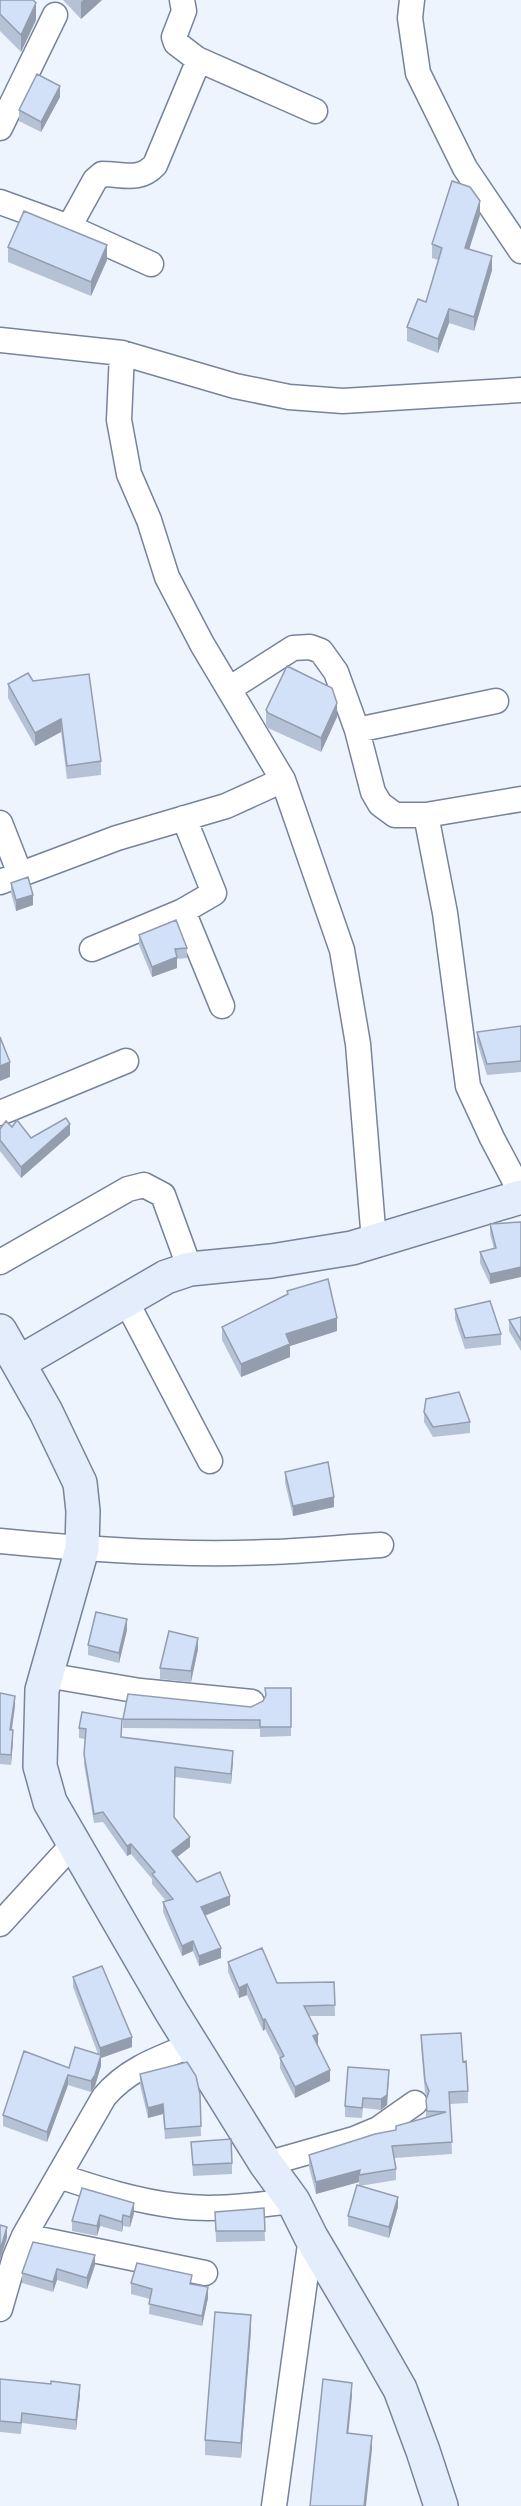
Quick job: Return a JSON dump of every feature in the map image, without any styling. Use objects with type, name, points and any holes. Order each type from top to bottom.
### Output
[{"type":"street","points":[[182,0],[184,11],[174,37],[176,43],[197,59],[315,111]]},
{"type":"street","points":[[412,0],[410,18],[418,73],[465,168],[521,251]]},
{"type":"street","points":[[0,128],[55,15]]},
{"type":"street","points":[[69,227],[95,180],[102,174],[134,177],[147,174],[154,165],[197,67],[197,59]]},
{"type":"street","points":[[0,202],[69,227],[151,264]]},
{"type":"street","points":[[0,340],[122,354],[235,386],[289,397],[344,401],[521,390]]},
{"type":"street","points":[[122,354],[119,420],[129,474],[149,520],[167,576],[202,644],[283,780],[342,950],[358,1044],[374,1241]]},
{"type":"street","points":[[229,689],[293,648],[310,647],[321,651],[336,672],[357,730],[373,792],[380,804],[395,814],[426,815],[521,799]]},
{"type":"street","points":[[357,730],[496,701]]},
{"type":"street","points":[[0,823],[10,878],[117,838],[226,806],[283,780]]},
{"type":"street","points":[[20,1362],[166,1277],[190,1269],[271,1261],[352,1248],[521,1195],[468,1086],[445,913],[426,815]]},
{"type":"street","points":[[92,949],[183,911],[214,893],[184,818]]},
{"type":"street","points":[[183,911],[222,1006]]},
{"type":"street","points":[[0,1113],[126,1061]]},
{"type":"street","points":[[0,1262],[128,1189],[144,1185],[163,1195],[190,1269]]},
{"type":"street","points":[[126,1301],[210,1461]]},
{"type":"street","points":[[0,1331],[20,1362],[80,1483],[83,1511],[82,1549],[42,1690],[39,1725],[40,1766],[50,1802],[192,2045],[266,2164],[293,2202],[400,2389],[441,2506]]},
{"type":"street","points":[[0,1541],[82,1549],[250,1552],[381,1545]]},
{"type":"street","points":[[46,1676],[151,1692],[252,1702]]},
{"type":"street","points":[[0,1924],[74,1843]]},
{"type":"street","points":[[0,2309],[15,2257],[24,2236],[93,2115],[114,2085],[143,2066],[192,2045]]},
{"type":"street","points":[[266,2164],[354,2139],[378,2128],[415,2103]]},
{"type":"street","points":[[59,2176],[110,2193],[178,2206],[226,2207],[293,2202]]},
{"type":"street","points":[[24,2236],[205,2273]]},
{"type":"street","points":[[274,2506],[311,2237]]},
{"type":"building","points":[[0,0],[33,0],[36,3],[21,35],[0,14]]},
{"type":"building","points":[[37,74],[60,86],[41,122],[19,110]]},
{"type":"building","points":[[452,181],[470,187],[480,201],[465,248],[492,256],[474,317],[449,309],[438,339],[407,327],[418,299],[426,302],[442,248],[432,244]]},
{"type":"building","points":[[24,211],[107,245],[91,282],[8,247]]},
{"type":"building","points":[[287,666],[332,688],[337,703],[321,738],[266,710]]},
{"type":"building","points":[[28,673],[33,681],[89,674],[101,761],[67,766],[61,719],[35,733],[8,684]]},
{"type":"building","points":[[28,877],[33,895],[16,900],[11,883]]},
{"type":"building","points":[[176,920],[187,948],[175,949],[177,957],[152,967],[139,935]]},
{"type":"building","points":[[521,1026],[521,1061],[487,1064],[477,1032]]},
{"type":"building","points":[[0,1037],[10,1062],[0,1066]]},
{"type":"building","points":[[66,1118],[70,1124],[21,1167],[0,1140],[0,1129],[6,1121],[12,1127],[17,1120],[31,1138]]},
{"type":"building","points":[[521,1222],[521,1267],[490,1274],[480,1252],[496,1248],[490,1224]]},
{"type":"building","points":[[328,1279],[337,1318],[286,1334],[290,1344],[241,1364],[222,1327],[288,1294],[287,1291]]},
{"type":"building","points":[[490,1301],[501,1334],[465,1338],[455,1309]]},
{"type":"building","points":[[521,1317],[521,1340],[509,1320]]},
{"type":"building","points":[[459,1392],[470,1422],[433,1427],[424,1412],[426,1399]]},
{"type":"building","points":[[328,1462],[334,1497],[293,1506],[285,1472]]},
{"type":"building","points":[[96,1612],[127,1619],[119,1653],[88,1645]]},
{"type":"building","points":[[169,1631],[198,1638],[191,1671],[160,1668]]},
{"type":"building","points":[[265,1688],[291,1688],[291,1727],[260,1727],[260,1720],[123,1719],[128,1694],[251,1707],[263,1701],[266,1695]]},
{"type":"building","points":[[0,1693],[15,1696],[10,1730],[13,1730],[11,1755],[0,1754]]},
{"type":"building","points":[[82,1712],[122,1719],[121,1737],[233,1751],[231,1774],[175,1767],[174,1817],[190,1837],[172,1851],[197,1882],[220,1872],[230,1896],[201,1907],[221,1948],[199,1956],[193,1941],[182,1946],[163,1902],[173,1899],[152,1874],[155,1872],[131,1844],[127,1846],[103,1812],[94,1814],[84,1754],[86,1729],[79,1728]]},
{"type":"building","points":[[262,1948],[277,1983],[334,1982],[335,2005],[304,2006],[318,2034],[313,2036],[330,2070],[295,2087],[280,2058],[284,2056],[265,2019],[263,2020],[247,1984],[239,1988],[228,1962]]},
{"type":"building","points":[[102,1966],[132,2037],[100,2048],[73,1977]]},
{"type":"building","points":[[461,2033],[468,2091],[449,2092],[452,2142],[392,2146],[396,2169],[359,2175],[360,2170],[316,2182],[309,2155],[375,2134],[396,2130],[396,2126],[446,2112],[427,2111],[426,2100],[429,2091],[425,2081],[421,2035]]},
{"type":"building","points":[[75,2047],[101,2055],[95,2075],[91,2081],[68,2075],[47,2132],[3,2115],[24,2051],[69,2068]]},
{"type":"building","points":[[187,2062],[196,2076],[200,2094],[201,2126],[165,2129],[163,2104],[148,2108],[140,2074]]},
{"type":"building","points":[[348,2067],[389,2070],[387,2095],[381,2099],[363,2098],[362,2108],[345,2106]]},
{"type":"building","points":[[231,2139],[232,2163],[193,2165],[191,2142]]},
{"type":"building","points":[[357,2185],[398,2197],[389,2227],[348,2216]]},
{"type":"building","points":[[82,2188],[134,2203],[130,2217],[123,2215],[122,2222],[100,2215],[97,2226],[72,2221]]},
{"type":"building","points":[[264,2208],[265,2231],[216,2231],[215,2212]]},
{"type":"building","points":[[0,2225],[7,2227],[0,2250]]},
{"type":"building","points":[[33,2242],[95,2255],[87,2278],[57,2269],[53,2282],[22,2273]]},
{"type":"building","points":[[137,2263],[192,2275],[190,2284],[208,2287],[202,2316],[149,2304],[152,2289],[131,2283]]},
{"type":"building","points":[[215,2312],[251,2315],[241,2443],[205,2440]]},
{"type":"building","points":[[0,2379],[51,2384],[51,2381],[80,2385],[76,2420],[22,2413],[21,2423],[0,2421]]},
{"type":"building","points":[[323,2379],[352,2383],[347,2433],[372,2436],[364,2506],[310,2506]]}]
